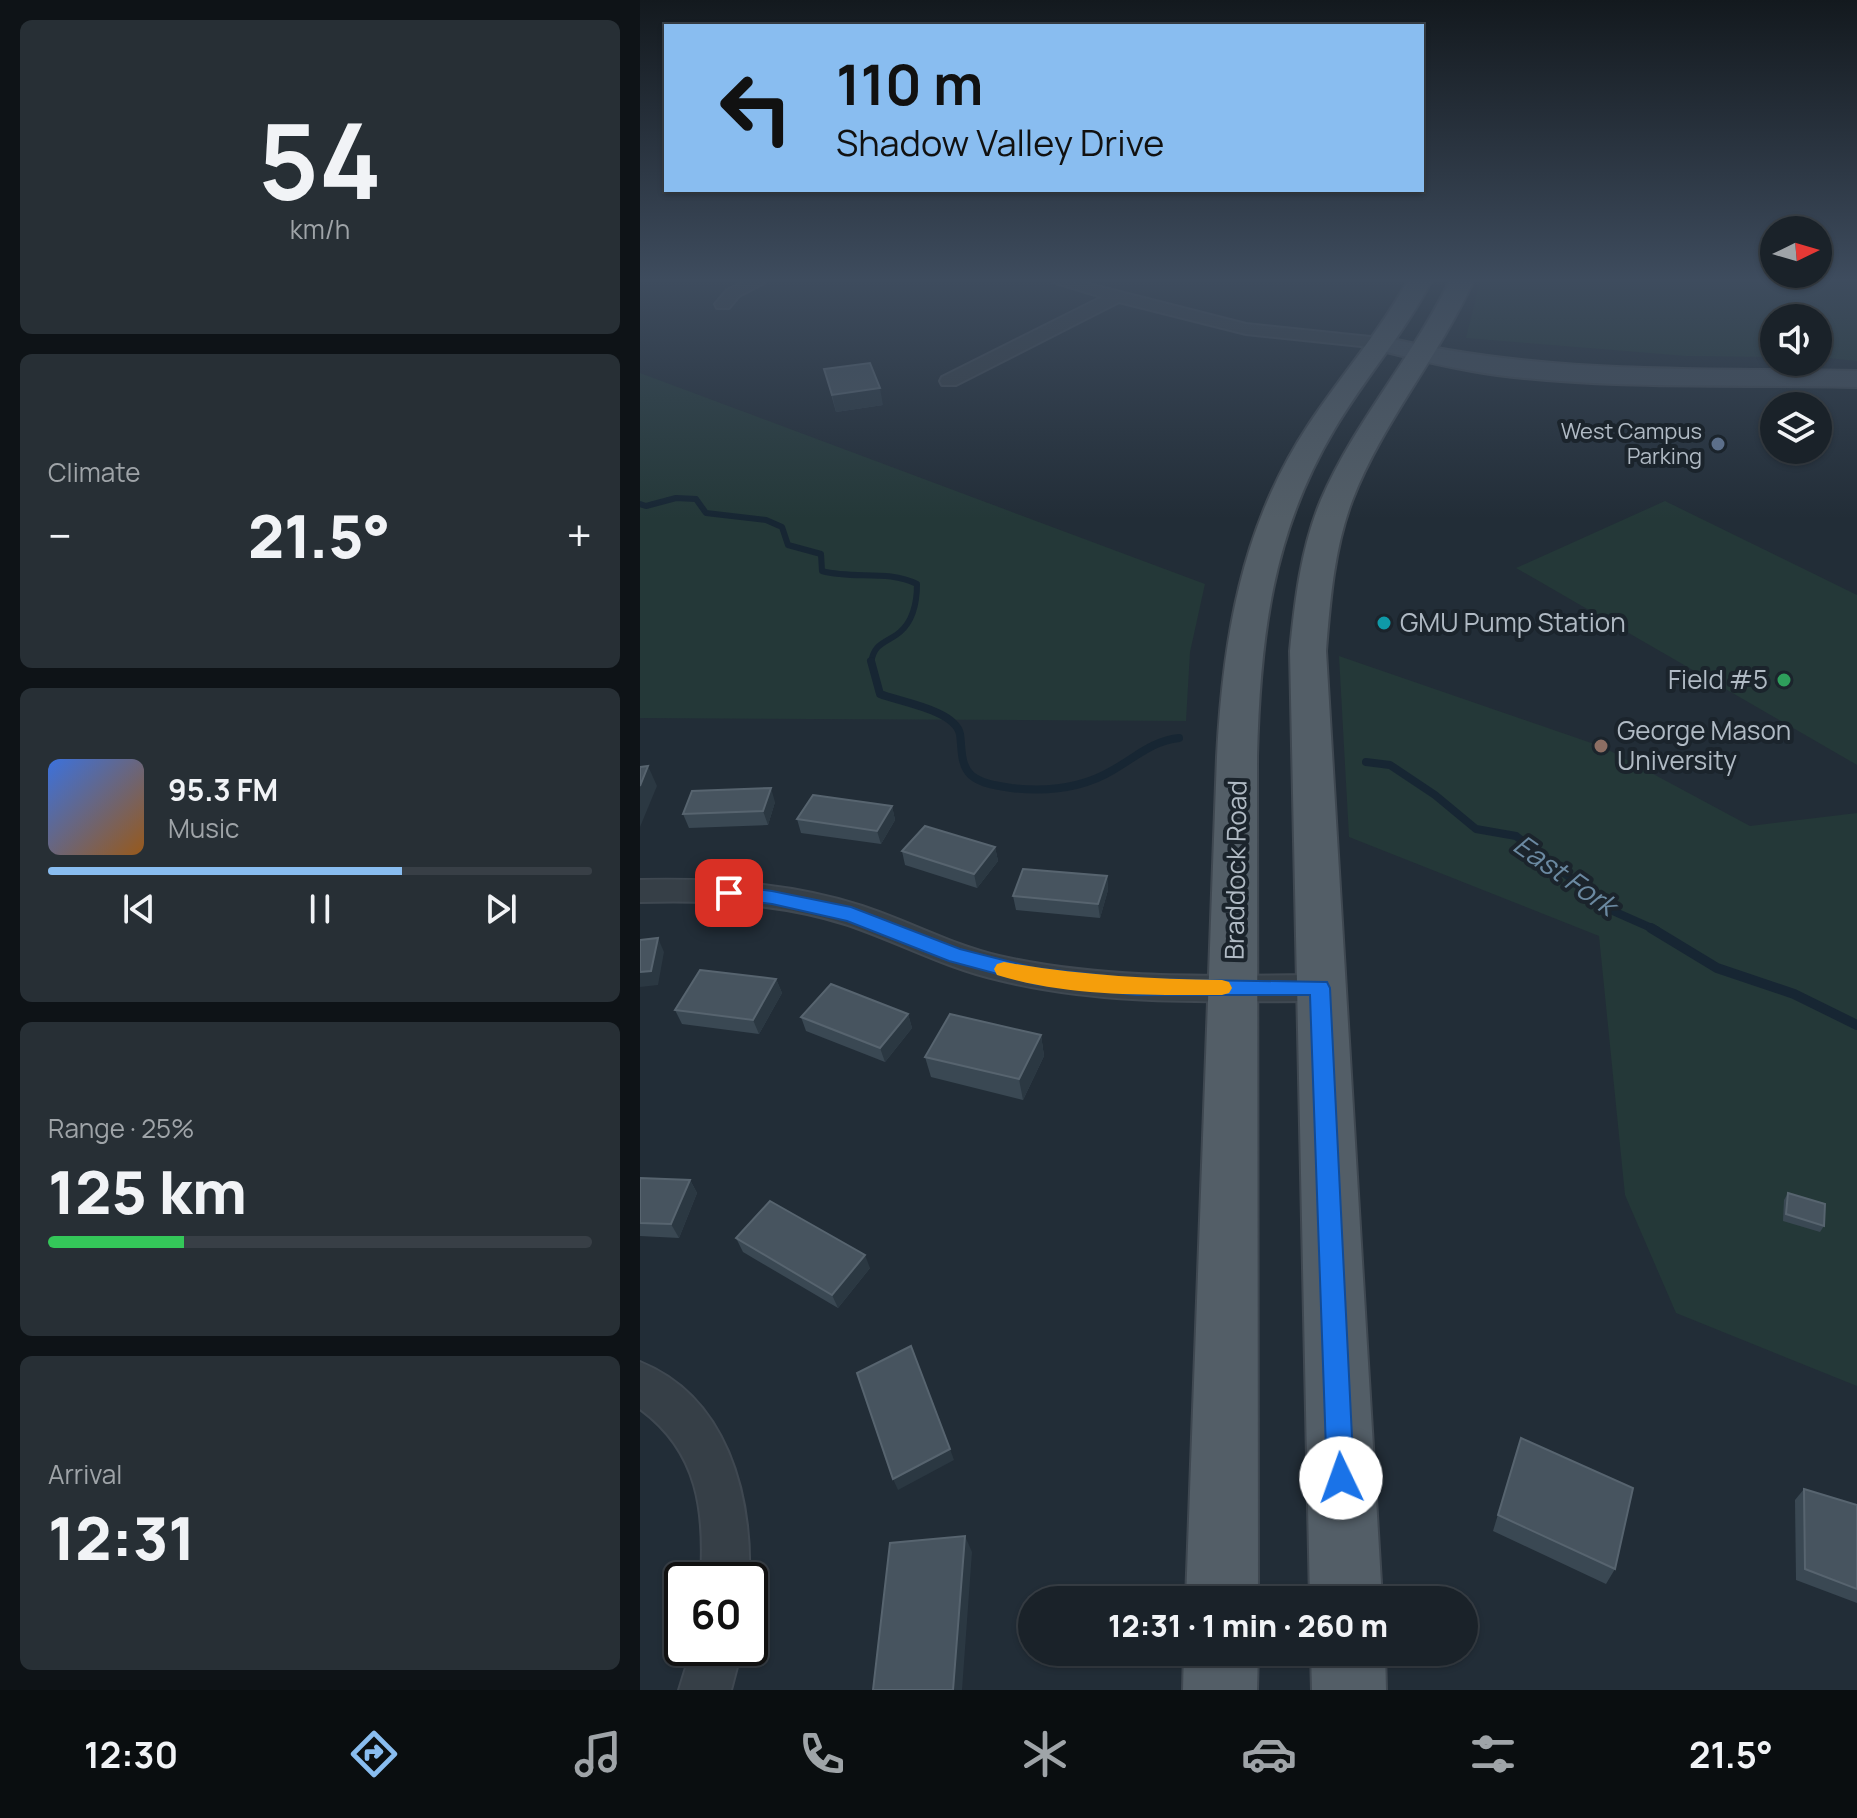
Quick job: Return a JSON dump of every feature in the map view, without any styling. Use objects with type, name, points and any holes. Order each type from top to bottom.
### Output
[{"type":"main road","name":"Braddock Road","points":[[1222,1586],[1239,684],[1251,591],[1271,524],[1292,477],[1319,430],[1394,361]]},
{"type":"main road","name":"Braddock Road","points":[[1345,1586],[1307,687],[1308,651],[1318,563],[1344,486],[1377,424],[1403,361]]},
{"type":"main road","points":[[1220,1690],[1221,1666]]},
{"type":"main road","points":[[1348,1666],[1349,1690]]},
{"type":"street","points":[[949,381],[989,361]]},
{"type":"street","points":[[1497,361],[1581,374],[1857,379]]},
{"type":"street","points":[[1574,361],[1857,367]]},
{"type":"street","points":[[640,891],[707,891],[772,897],[851,914],[956,956],[1035,976],[1136,987],[1320,988]]},
{"type":"street","points":[[640,1383],[667,1400],[690,1425],[710,1463],[722,1508],[724,1562]]},
{"type":"street","points":[[705,1690],[712,1666]]},
{"type":"green space","points":[[640,373],[1205,584],[1190,652],[1186,721],[640,718]]},
{"type":"green space","name":"Field #5","points":[[1665,501],[1857,595],[1857,765],[1516,568]]},
{"type":"green space","points":[[1339,656],[1603,747],[1750,826],[1857,813],[1857,1386],[1676,1313],[1625,1195],[1599,936],[1349,837]]},
{"type":"building","points":[[870,363],[880,388],[832,395],[824,369]]},
{"type":"building","points":[[648,766],[640,786],[640,767]]},
{"type":"building","points":[[771,788],[763,811],[683,814],[692,791]]},
{"type":"building","points":[[813,795],[892,806],[877,831],[797,819]]},
{"type":"building","points":[[925,826],[995,847],[974,874],[902,851]]},
{"type":"building","points":[[1023,869],[1107,876],[1098,904],[1013,896]]},
{"type":"building","points":[[658,938],[651,971],[640,972],[640,940]]},
{"type":"building","points":[[700,970],[776,979],[753,1020],[675,1010]]},
{"type":"building","points":[[831,984],[908,1014],[880,1048],[801,1017]]},
{"type":"building","points":[[950,1014],[1041,1035],[1019,1079],[925,1057]]},
{"type":"building","points":[[640,1178],[690,1180],[671,1224],[640,1223]]},
{"type":"building","points":[[1788,1193],[1825,1204],[1824,1226],[1786,1214]]},
{"type":"building","points":[[770,1201],[865,1255],[832,1295],[736,1238]]},
{"type":"building","points":[[911,1346],[950,1449],[893,1479],[857,1373]]},
{"type":"building","points":[[1521,1438],[1633,1488],[1615,1569],[1498,1515]]},
{"type":"building","points":[[1804,1489],[1857,1505],[1857,1589],[1805,1569]]},
{"type":"building","points":[[965,1536],[953,1690],[873,1690],[890,1543]]},
{"type":"waterway","name":"East Fork","points":[[640,504],[646,506],[676,498],[696,499],[706,513],[766,520],[782,527],[788,545],[821,554],[822,571],[894,577],[917,584],[909,622],[878,647],[871,662]]},
{"type":"waterway","name":"East Fork","points":[[871,662],[880,694],[938,713],[956,726],[967,771],[990,784],[1037,789],[1077,785],[1113,770],[1152,746],[1179,738]]},
{"type":"waterway","name":"East Fork","points":[[1366,762],[1390,765],[1435,795],[1476,829],[1516,836],[1613,911],[1656,930]]},
{"type":"waterway","name":"East Fork","points":[[1651,928],[1717,968],[1794,994],[1857,1025]]},
{"type":"slow traffic","points":[[1004,969],[1064,980],[1136,987],[1222,988]]},
{"type":"place","name":"West Campus Parking","points":[[1718,444]]},
{"type":"place","name":"GMU Pump Station","points":[[1384,623]]},
{"type":"place","name":"Field #5","points":[[1784,680]]},
{"type":"place","name":"George Mason University","points":[[1601,746]]},
{"type":"route","points":[[729,893],[772,897],[851,914],[956,956],[1035,976],[1136,987],[1320,988],[1341,1478]]}]
